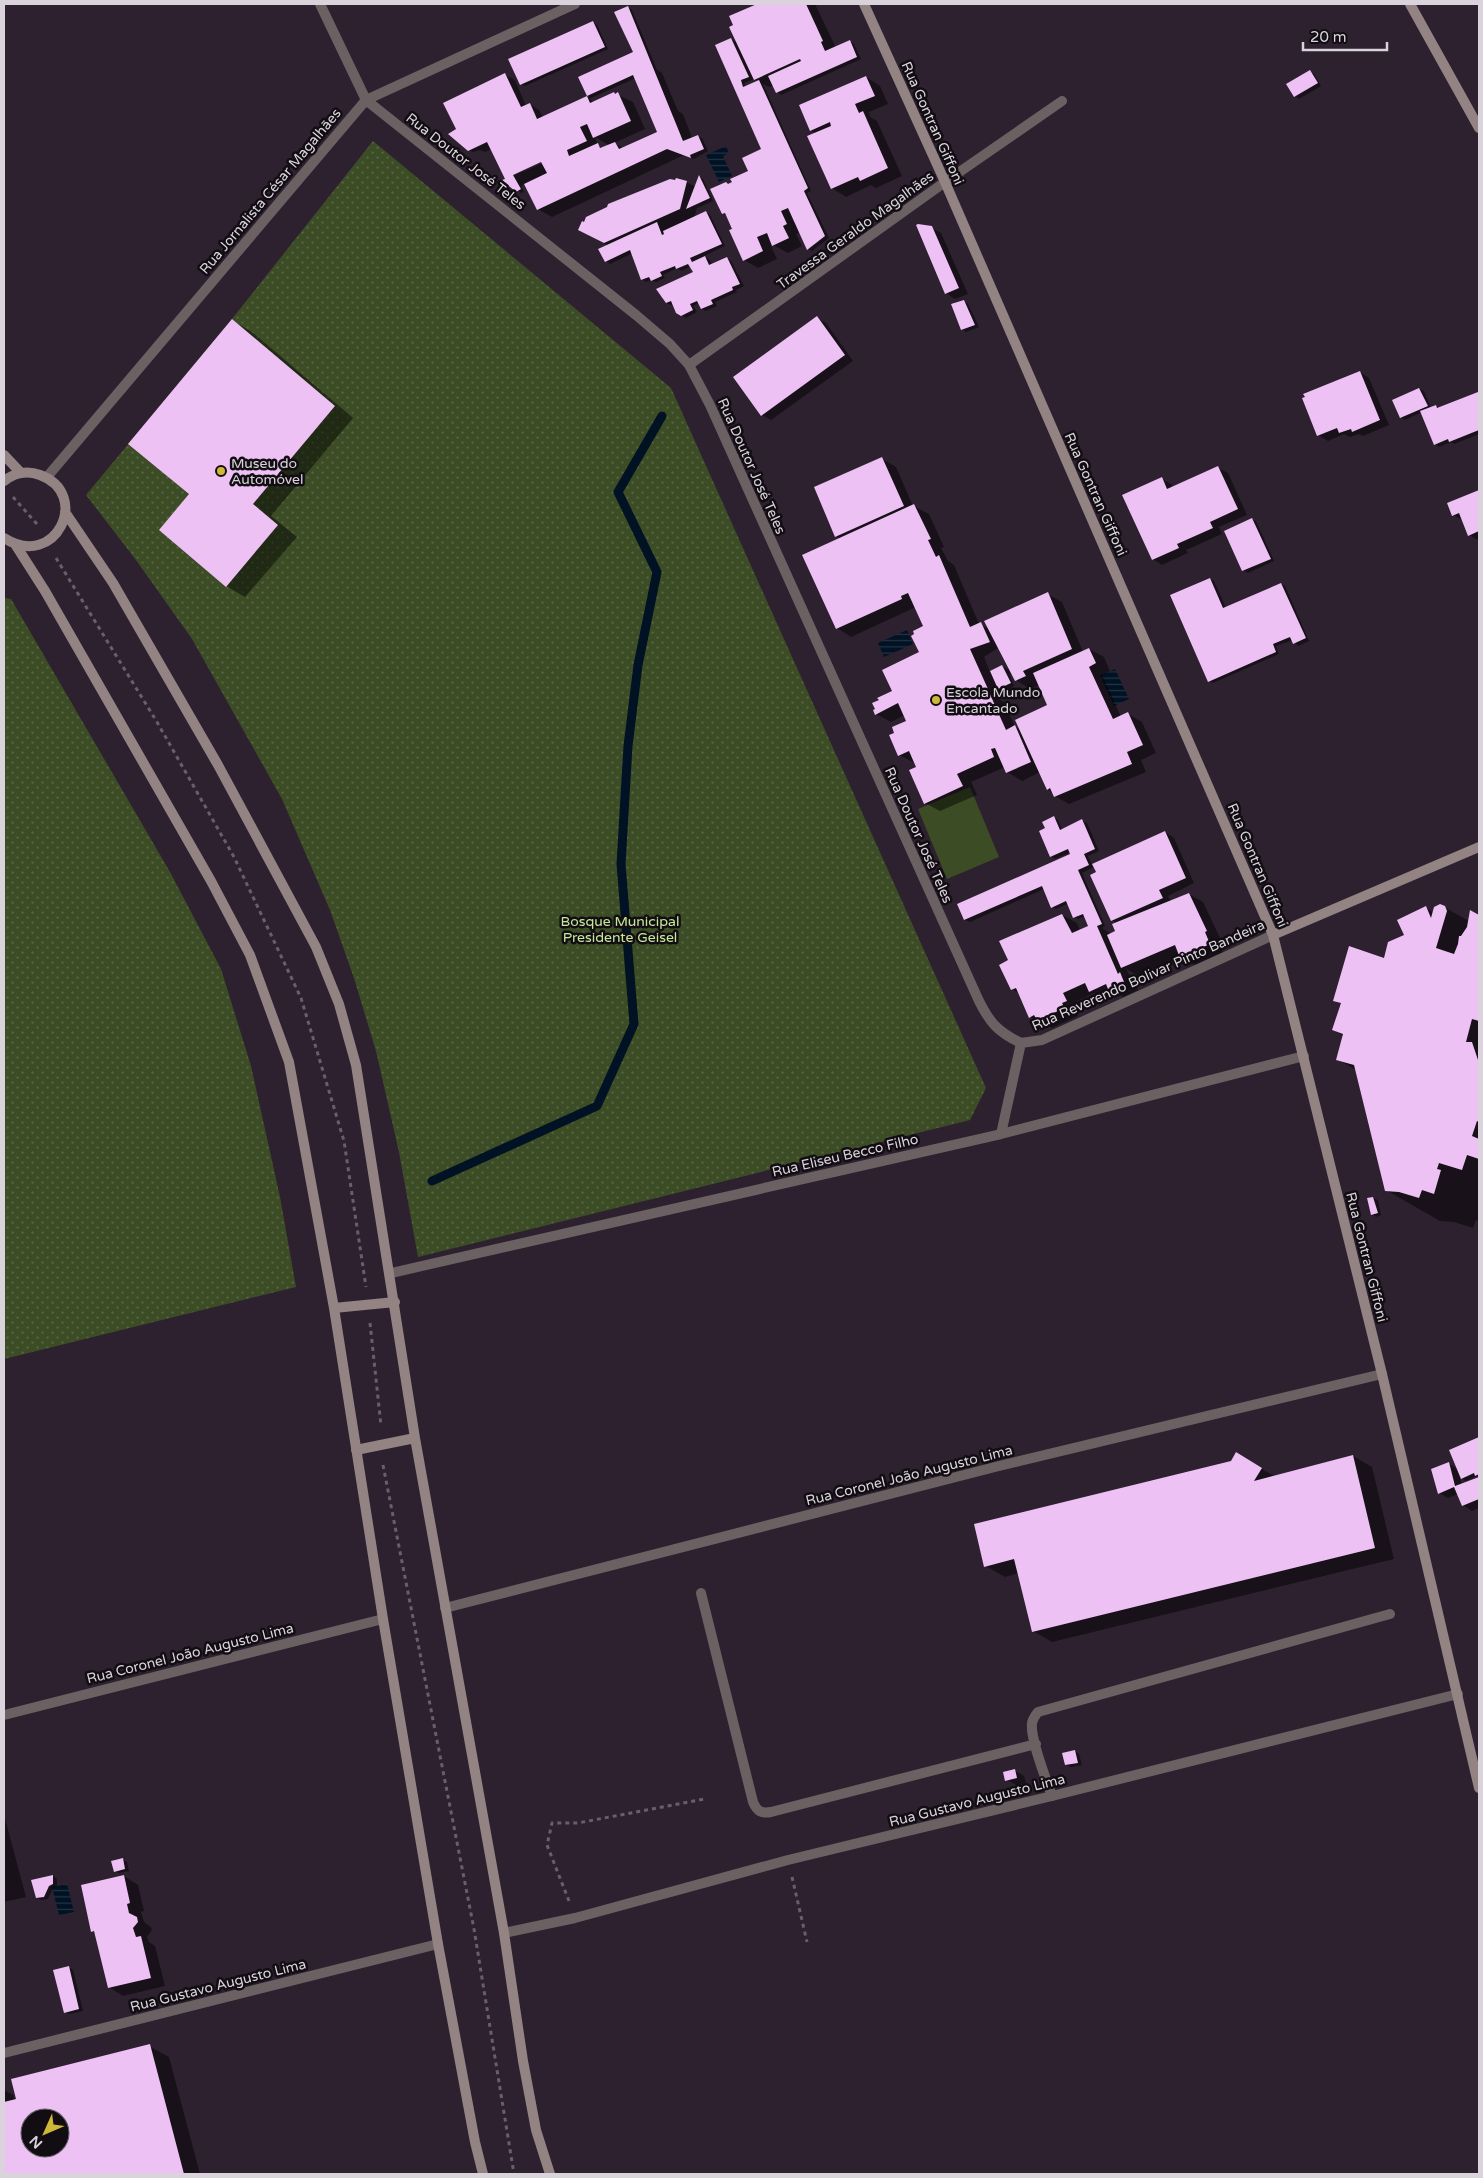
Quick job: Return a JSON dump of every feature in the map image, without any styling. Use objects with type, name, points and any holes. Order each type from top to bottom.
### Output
[{"type":"main road","name":"Rua Gontran Giffoni","points":[[864,4],[945,182],[1273,935],[1382,1374],[1479,1788]]},
{"type":"main road","points":[[1410,4],[1479,128]]},
{"type":"main road","points":[[4,455],[21,473]]},
{"type":"main road","points":[[4,481],[10,476],[33,472],[47,477],[54,482],[61,492],[65,512],[118,591],[218,764],[316,947],[339,1004],[356,1065],[391,1273],[415,1438],[504,1933],[523,2061],[536,2130],[550,2174]]},
{"type":"main road","points":[[4,538],[28,547],[41,544],[60,529],[65,512]]},
{"type":"main road","points":[[16,544],[202,864],[250,955],[289,1062],[334,1308],[383,1619],[438,1944],[475,2142],[483,2174]]},
{"type":"main road","name":"Rua Reverendo Bolivar Pinto Bandeira","points":[[1273,935],[1479,848]]},
{"type":"main road","points":[[334,1308],[395,1302]]},
{"type":"main road","points":[[356,1450],[415,1438]]},
{"type":"street","name":"Rua Doutor José Teles","points":[[320,4],[366,100],[636,315],[670,344],[689,365],[714,414],[978,1001],[988,1019],[1002,1034],[1021,1044]]},
{"type":"street","name":"Rua Jornalista César Magalhães","points":[[47,477],[366,100],[576,4]]},
{"type":"street","name":"Travessa Geraldo Magalhães","points":[[689,365],[1062,101]]},
{"type":"street","name":"Rua Reverendo Bolivar Pinto Bandeira","points":[[1021,1044],[1042,1040],[1273,935]]},
{"type":"street","points":[[1001,1134],[1021,1044]]},
{"type":"street","name":"Rua Eliseu Becco Filho","points":[[391,1273],[1001,1134],[1304,1056]]},
{"type":"street","name":"Rua Coronel João Augusto Lima","points":[[445,1608],[995,1467],[1382,1374]]},
{"type":"street","points":[[701,1593],[753,1802],[759,1812],[764,1814],[1036,1744]]},
{"type":"street","points":[[1052,1796],[1032,1724],[1038,1712],[1390,1614]]},
{"type":"street","name":"Rua Coronel João Augusto Lima","points":[[4,1715],[383,1619]]},
{"type":"street","name":"Rua Gustavo Augusto Lima","points":[[504,1933],[575,1918],[788,1860],[1458,1694]]},
{"type":"street","name":"Rua Gustavo Augusto Lima","points":[[4,2053],[438,1944]]},
{"type":"path","points":[[10,495],[42,529]]},
{"type":"path","points":[[575,1918],[548,1845],[552,1824],[578,1823],[704,1799]]},
{"type":"path","points":[[788,1860],[807,1942]]},
{"type":"green space","name":"Bosque Municipal Presidente Geisel","points":[[373,141],[671,388],[986,1088],[970,1120],[418,1257],[399,1152],[376,1051],[354,978],[330,910],[282,799],[192,639],[136,560],[86,495],[232,319]]},
{"type":"green space","points":[[4,598],[11,599],[170,872],[221,969],[251,1066],[280,1197],[296,1287],[4,1359]]},
{"type":"green space","points":[[970,787],[999,857],[947,879],[918,809]]},
{"type":"water","points":[[726,146],[729,153],[723,156],[732,176],[719,182],[706,155]]},
{"type":"water","points":[[907,630],[913,644],[884,657],[878,643]]},
{"type":"water","points":[[1115,669],[1129,699],[1114,706],[1100,675]]},
{"type":"water","points":[[67,1884],[74,1912],[59,1915],[52,1887]]},
{"type":"building","points":[[757,4],[806,4],[823,41],[821,42],[825,51],[850,40],[857,57],[776,93],[768,76],[801,61],[800,59],[754,80],[729,27],[733,25],[729,16]]},
{"type":"building","points":[[628,6],[683,141],[698,135],[704,149],[690,155],[691,158],[667,149],[537,210],[524,184],[547,173],[541,162],[513,175],[521,189],[516,192],[502,180],[505,179],[487,142],[468,151],[448,134],[456,129],[443,103],[505,73],[521,107],[530,103],[537,119],[587,96],[578,77],[633,52],[614,12]],"holes":[[[633,75],[657,132],[619,149],[615,142],[600,148],[598,143],[569,156],[567,150],[587,141],[580,127],[587,124],[593,138],[631,121],[618,92],[590,103],[587,96]]]},
{"type":"building","points":[[593,21],[605,47],[520,85],[508,59]]},
{"type":"building","points":[[731,38],[749,77],[741,80],[743,87],[759,80],[808,188],[804,191],[825,236],[807,250],[788,208],[781,211],[787,224],[783,226],[789,238],[772,246],[767,233],[757,237],[763,251],[743,261],[729,230],[732,229],[725,213],[722,214],[710,189],[726,182],[728,184],[732,182],[730,179],[748,171],[742,158],[761,149],[715,45]]},
{"type":"building","points":[[1310,70],[1318,83],[1294,97],[1286,84]]},
{"type":"building","points":[[866,76],[875,96],[855,104],[859,113],[863,111],[888,168],[860,181],[858,177],[831,189],[807,136],[831,126],[830,122],[810,131],[799,105]]},
{"type":"building","points":[[699,175],[710,198],[686,209]]},
{"type":"building","points":[[676,178],[687,181],[680,209],[604,243],[578,230],[586,217],[607,207],[608,204],[670,179],[675,180]]},
{"type":"building","points":[[706,211],[722,244],[690,258],[692,262],[705,256],[709,265],[727,257],[740,284],[732,287],[733,290],[711,300],[713,304],[701,309],[697,301],[690,304],[693,310],[681,316],[676,313],[671,301],[666,303],[656,289],[693,272],[688,264],[676,269],[675,266],[660,272],[662,276],[651,281],[649,277],[641,280],[630,250],[605,262],[598,249],[657,222],[662,235],[664,234],[663,231]]},
{"type":"building","points":[[916,225],[932,226],[959,288],[945,294]]},
{"type":"building","points":[[964,300],[975,325],[961,330],[951,304]]},
{"type":"building","points":[[817,316],[845,355],[761,416],[733,377]]},
{"type":"building","name":"Museu do Automóvel","points":[[232,319],[335,406],[253,504],[278,525],[226,587],[159,530],[189,494],[128,444]]},
{"type":"building","points":[[1360,371],[1380,420],[1352,432],[1351,429],[1339,433],[1337,428],[1317,436],[1302,398],[1305,397],[1303,394]]},
{"type":"building","points":[[1419,388],[1428,406],[1400,418],[1392,400]]},
{"type":"building","points":[[1478,392],[1479,430],[1449,442],[1448,439],[1434,445],[1420,411],[1436,405],[1437,408]]},
{"type":"building","points":[[882,457],[904,506],[835,537],[814,487]]},
{"type":"building","points":[[1218,466],[1238,509],[1210,522],[1213,528],[1177,544],[1179,548],[1152,560],[1122,495],[1162,477],[1167,489]]},
{"type":"building","points":[[1479,490],[1479,531],[1468,536],[1459,513],[1452,516],[1447,503]]},
{"type":"building","points":[[914,504],[931,539],[928,540],[936,557],[939,555],[970,627],[981,622],[990,642],[970,649],[988,689],[974,695],[976,698],[989,692],[1006,730],[1015,725],[1031,762],[1006,773],[995,748],[991,749],[994,757],[957,774],[963,786],[924,804],[909,770],[916,767],[909,751],[898,756],[889,735],[894,733],[892,727],[906,721],[898,703],[875,715],[872,703],[879,700],[877,698],[892,691],[882,670],[919,652],[911,636],[914,634],[913,631],[923,626],[908,593],[901,596],[902,599],[836,629],[802,555]]},
{"type":"building","points":[[1252,518],[1271,559],[1242,571],[1224,531]]},
{"type":"building","points":[[1210,578],[1223,608],[1281,583],[1306,638],[1293,644],[1290,637],[1273,644],[1276,652],[1208,682],[1170,595]]},
{"type":"building","points":[[1048,592],[1072,649],[1023,671],[1026,676],[1015,681],[984,621]]},
{"type":"building","points":[[1089,648],[1096,663],[1089,667],[1113,719],[1128,712],[1143,745],[1127,752],[1132,764],[1054,797],[1050,788],[1047,790],[1015,720],[1047,705],[1033,673]]},
{"type":"building","points":[[1002,665],[1011,683],[998,689],[990,671]]},
{"type":"building","points":[[1054,816],[1060,830],[1082,819],[1095,849],[1084,854],[1089,865],[1078,870],[1102,924],[1097,926],[1118,974],[1120,972],[1124,982],[1108,989],[1106,984],[1089,992],[1085,983],[1063,993],[1067,1001],[1062,1003],[1065,1008],[1037,1020],[1034,1015],[1029,1018],[1016,988],[1011,990],[999,965],[1008,960],[999,941],[1062,914],[1072,933],[1088,926],[1083,914],[1073,918],[1066,901],[1051,908],[1042,886],[964,920],[957,904],[1070,854],[1068,849],[1050,857],[1039,831],[1045,828],[1042,822]]},
{"type":"building","points":[[1165,831],[1186,878],[1159,890],[1163,898],[1111,921],[1090,875],[1096,872],[1092,864]]},
{"type":"building","points":[[1189,893],[1207,931],[1205,932],[1210,944],[1180,958],[1175,945],[1121,968],[1107,935],[1115,931],[1112,924]]},
{"type":"building","points":[[1440,904],[1445,906],[1447,911],[1436,948],[1454,954],[1459,936],[1467,927],[1470,910],[1479,915],[1479,1021],[1472,1019],[1466,1042],[1472,1042],[1479,1063],[1479,1122],[1477,1121],[1472,1136],[1479,1139],[1479,1159],[1467,1155],[1462,1170],[1439,1163],[1437,1169],[1441,1170],[1434,1194],[1422,1190],[1419,1198],[1399,1192],[1385,1191],[1354,1065],[1336,1060],[1343,1034],[1332,1030],[1341,1003],[1333,1001],[1349,946],[1384,958],[1388,942],[1404,935],[1397,920],[1426,906],[1431,918],[1434,907]]},
{"type":"building","points":[[1373,1197],[1378,1213],[1371,1215],[1367,1198]]},
{"type":"building","points":[[1479,1437],[1479,1474],[1475,1476],[1474,1473],[1461,1479],[1449,1450]]},
{"type":"building","points":[[1236,1452],[1262,1468],[1254,1481],[1353,1455],[1375,1548],[1032,1632],[1014,1559],[984,1567],[974,1524],[1231,1461]]},
{"type":"building","points":[[1449,1462],[1455,1486],[1479,1477],[1479,1499],[1462,1506],[1454,1487],[1438,1494],[1431,1469]]},
{"type":"building","points":[[1075,1750],[1078,1763],[1065,1765],[1062,1753]]},
{"type":"building","points":[[1015,1769],[1017,1778],[1005,1781],[1003,1772]]},
{"type":"building","points":[[123,1858],[125,1869],[114,1872],[111,1861]]},
{"type":"building","points":[[53,1875],[53,1884],[49,1886],[44,1897],[36,1898],[31,1880]]},
{"type":"building","points":[[124,1875],[130,1903],[127,1904],[129,1913],[137,1917],[138,1922],[133,1928],[136,1937],[141,1936],[151,1978],[108,1988],[94,1931],[91,1932],[81,1885]]},
{"type":"building","points":[[69,1966],[79,2009],[64,2013],[53,1970]]},
{"type":"building","points":[[150,2044],[184,2174],[4,2174],[4,2102],[16,2099],[11,2079]]},
{"type":"waterway","points":[[432,1181],[597,1106],[634,1024],[621,864],[628,746],[638,665],[657,572],[618,492],[662,416]]},
{"type":"place","name":"Museu do Automóvel","points":[[221,471]]},
{"type":"place","name":"Escola Mundo Encantado","points":[[936,700]]}]
